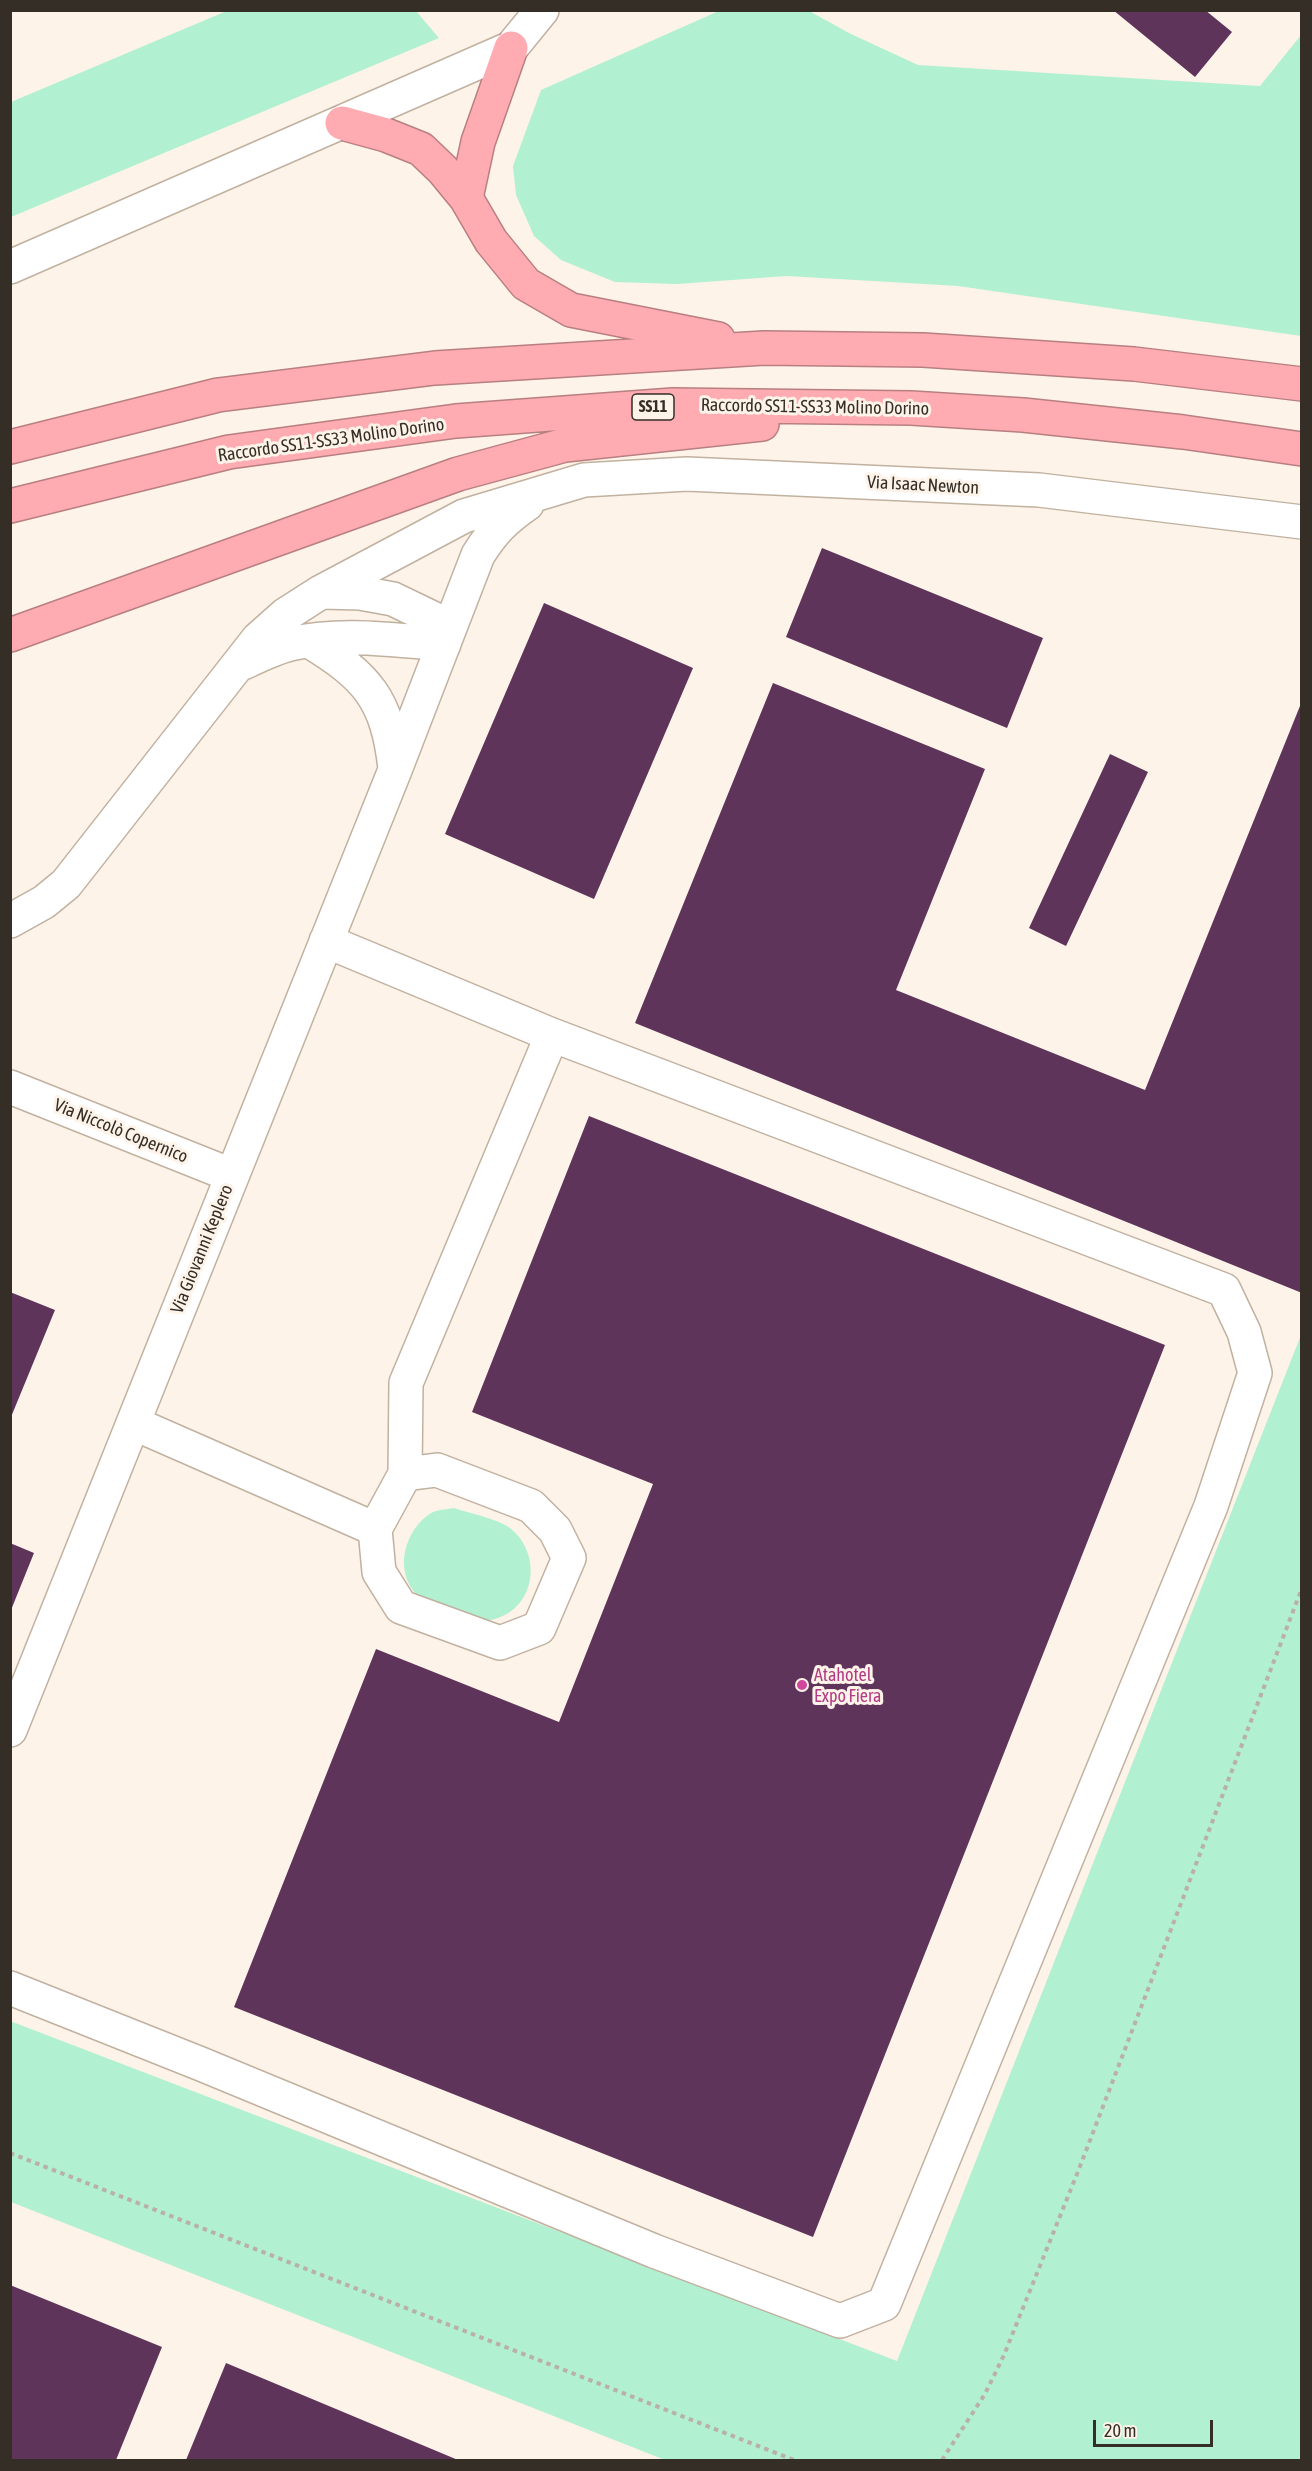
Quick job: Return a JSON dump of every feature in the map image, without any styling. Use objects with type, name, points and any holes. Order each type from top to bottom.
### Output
[{"type":"highway","points":[[466,198],[478,142],[511,48]]},
{"type":"highway","points":[[342,123],[386,135],[421,149],[443,170],[466,198],[491,241],[526,284],[572,310],[764,348]]},
{"type":"highway","points":[[10,447],[218,395],[435,369],[764,348],[935,350],[1134,364],[1302,384]]},
{"type":"highway","name":"Raccordo SS11-SS33 Molino Dorino","points":[[10,506],[229,452],[456,421],[673,405],[911,408],[1023,415],[1172,430],[1302,449]]},
{"type":"highway","points":[[10,635],[458,474],[565,446],[911,408]]},
{"type":"street","points":[[10,267],[511,48],[542,10]]},
{"type":"street","name":"Via Isaac Newton","points":[[10,921],[44,902],[66,884],[258,639],[273,625],[321,592],[464,516],[584,480],[699,474],[1039,490],[1302,522]]},
{"type":"street","name":"Via Giovanni Keplero","points":[[10,1730],[395,770],[478,555],[502,522],[545,492]]},
{"type":"street","points":[[321,592],[360,593],[393,599],[447,635]]},
{"type":"street","points":[[236,667],[269,651],[309,641],[447,635]]},
{"type":"street","points":[[309,641],[338,659],[374,696],[384,714],[391,739],[395,770]]},
{"type":"street","points":[[10,1988],[201,2064],[654,2251],[840,2321],[884,2304],[1211,1506],[1255,1372],[1244,1332],[1224,1290],[552,1035],[326,941]]},
{"type":"street","points":[[405,1474],[437,1470],[531,1506],[555,1530],[569,1558],[539,1628],[500,1643],[401,1607],[379,1572],[375,1529],[405,1474],[406,1383],[552,1035]]},
{"type":"street","name":"Via Niccolò Copernico","points":[[10,1087],[231,1175]]},
{"type":"street","points":[[133,1423],[375,1529]]},
{"type":"path","points":[[942,2460],[985,2394],[1004,2355],[1079,2169],[1302,1588]]},
{"type":"path","points":[[10,2153],[794,2460]]},
{"type":"green space","points":[[229,10],[416,11],[439,38],[11,217],[11,102]]},
{"type":"green space","points":[[721,10],[809,11],[851,34],[918,65],[1260,86],[1301,35],[1301,336],[958,286],[787,276],[677,284],[615,282],[561,260],[534,236],[516,195],[513,166],[541,90]]},
{"type":"green space","points":[[1301,1335],[1301,2460],[665,2460],[11,2202],[10,2021],[897,2361]]},
{"type":"green space","points":[[454,1508],[505,1525],[520,1539],[527,1551],[530,1578],[527,1592],[520,1603],[509,1613],[495,1619],[475,1619],[426,1601],[418,1596],[410,1586],[404,1564],[408,1540],[422,1520],[431,1513]]},
{"type":"building","points":[[1113,10],[1205,10],[1232,32],[1195,77]]},
{"type":"building","points":[[822,548],[1043,638],[1007,728],[786,637]]},
{"type":"building","points":[[544,603],[693,668],[594,899],[445,834]]},
{"type":"building","points":[[773,683],[985,769],[896,990],[1145,1090],[1302,701],[1302,1293],[635,1023]]},
{"type":"building","points":[[1110,754],[1148,772],[1066,946],[1029,928]]},
{"type":"building","name":"Atahotel Expo Fiera","points":[[589,1116],[1165,1345],[813,2237],[234,2007],[376,1649],[559,1722],[653,1484],[472,1412]]},
{"type":"building","points":[[10,1292],[55,1310],[11,1417],[10,1417]]},
{"type":"building","points":[[10,1543],[34,1553],[11,1610],[10,1610]]},
{"type":"building","points":[[10,2285],[162,2347],[116,2460],[10,2460]]},
{"type":"building","points":[[226,2363],[458,2460],[186,2460]]},
{"type":"place","name":"Atahotel Expo Fiera","points":[[802,1685]]}]
